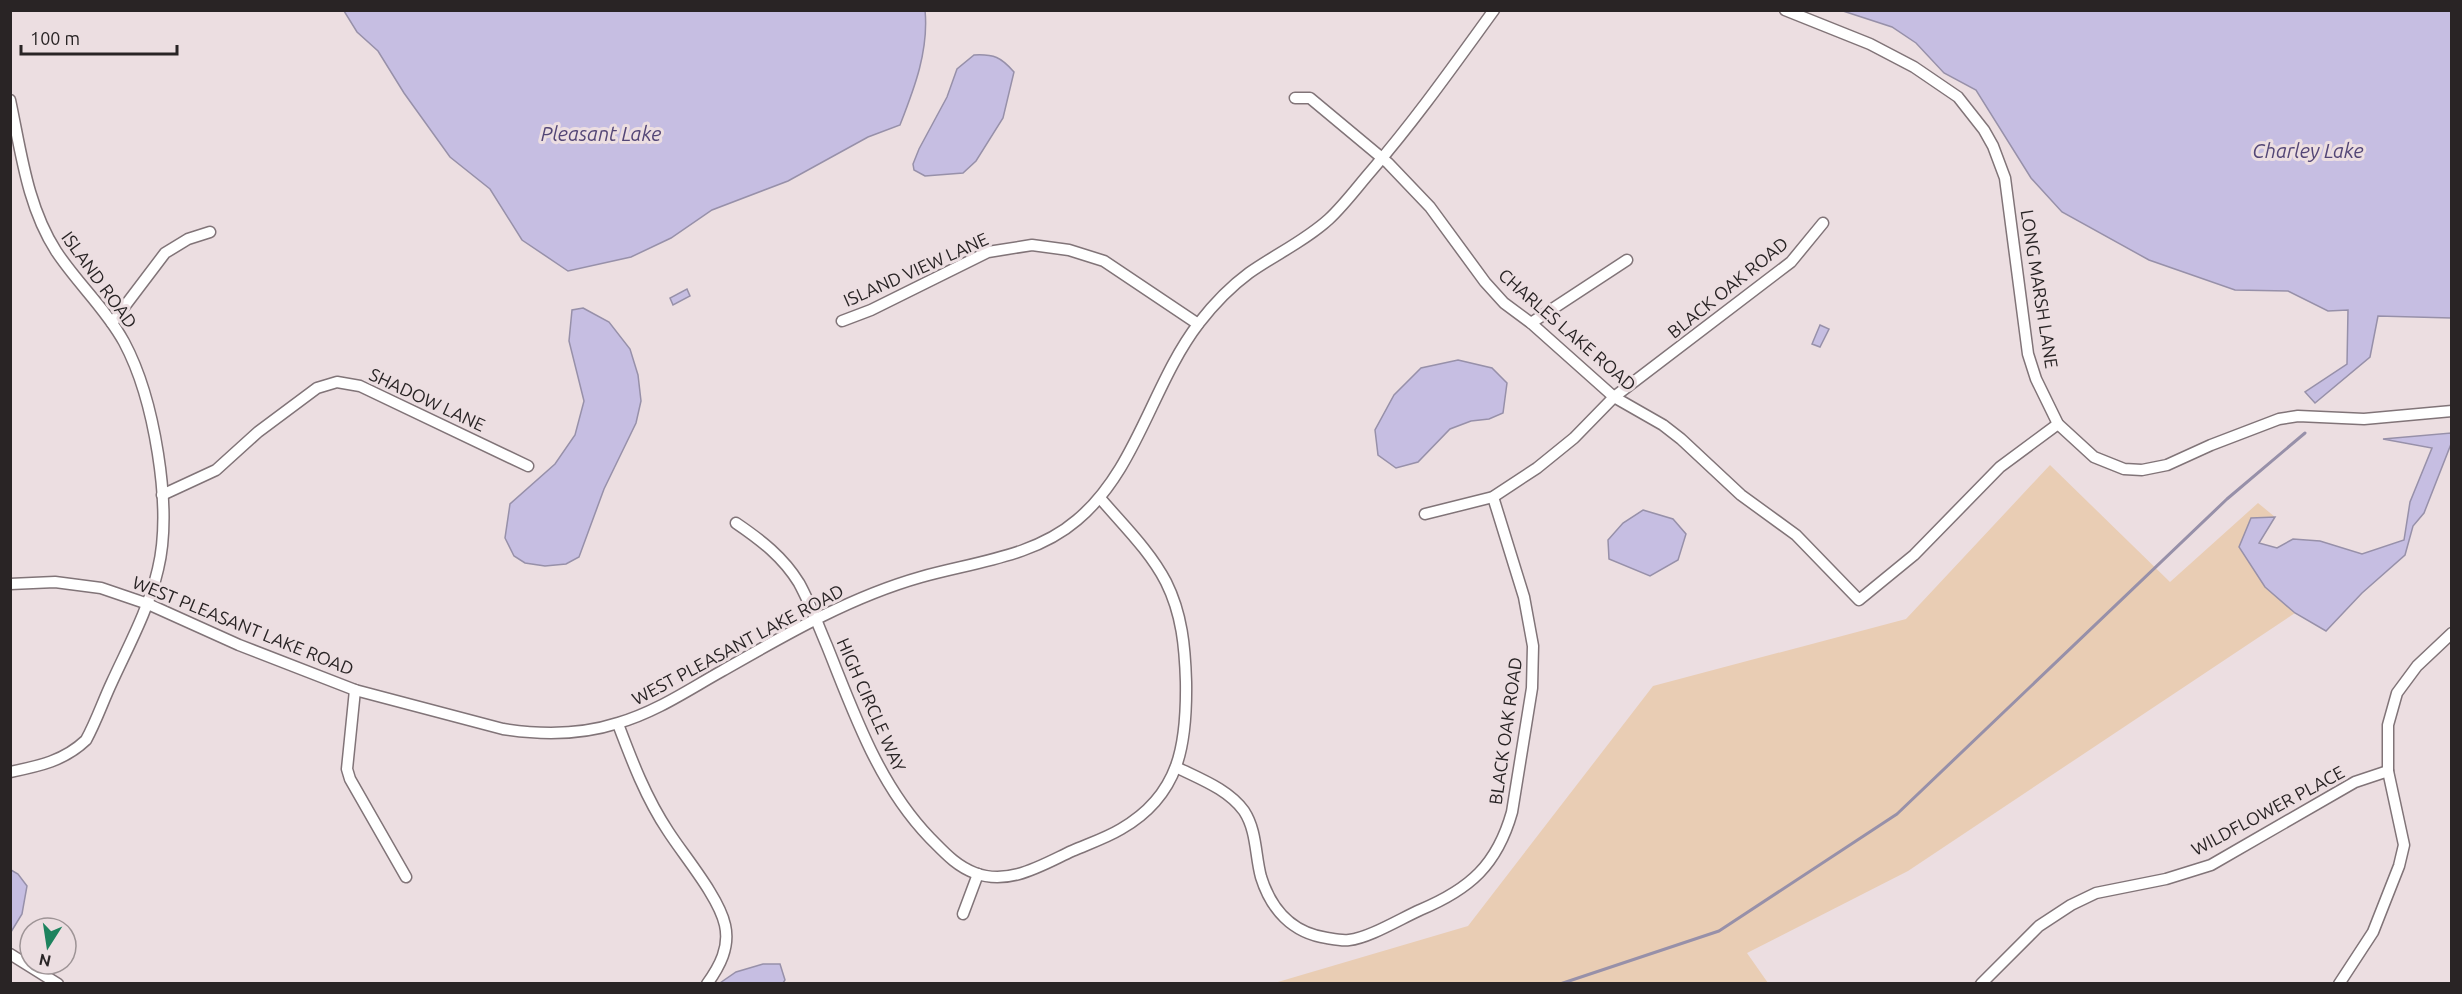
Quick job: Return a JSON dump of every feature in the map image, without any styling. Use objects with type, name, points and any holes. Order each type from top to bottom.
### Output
[{"type":"street","name":"WEST PLEASANT LAKE ROAD","points":[[10,584],[55,582],[101,588],[148,604],[239,645],[356,690],[503,729],[566,733],[618,724],[660,706],[816,620],[869,595],[905,582],[1011,555],[1040,544],[1075,522],[1100,498],[1113,480],[1176,359],[1198,324],[1215,304],[1250,273],[1296,245],[1332,217],[1428,102],[1494,10]]},
{"type":"street","name":"LONG MARSH LANE","points":[[1785,10],[1870,44],[1914,66],[1958,97],[1984,130],[1994,146],[2005,178],[2028,354],[2036,380],[2058,424]]},
{"type":"street","name":"CHARLES LAKE ROAD","points":[[1295,98],[1310,98],[1382,158],[1430,207],[1485,282],[1504,303],[1531,323],[1614,397],[1663,425],[1741,495],[1796,535],[1859,600],[1914,555],[2000,467],[2058,424]]},
{"type":"street","name":"ISLAND ROAD","points":[[10,100],[27,181],[43,227],[64,262],[112,323],[125,344],[153,431],[162,495],[162,542],[159,568],[148,604],[86,740],[75,750],[50,764],[10,772]]},
{"type":"street","name":"BLACK OAK ROAD","points":[[1176,767],[1226,793],[1245,813],[1254,837],[1260,874],[1271,901],[1279,914],[1303,932],[1317,937],[1348,940],[1369,934],[1446,899],[1466,886],[1491,860],[1507,828],[1512,812],[1533,671],[1530,621],[1493,497],[1554,455],[1614,397],[1791,262],[1823,223]]},
{"type":"street","points":[[112,323],[165,253],[188,239],[210,232]]},
{"type":"street","name":"ISLAND VIEW LANE","points":[[842,321],[871,310],[988,252],[1032,245],[1069,250],[1104,261],[1198,324]]},
{"type":"street","points":[[1531,323],[1627,260]]},
{"type":"street","name":"SHADOW LANE","points":[[162,495],[216,470],[258,432],[308,394],[326,384],[337,382],[360,386],[528,466]]},
{"type":"street","points":[[2058,424],[2094,457],[2124,469],[2142,470],[2167,465],[2279,419],[2306,416],[2364,419],[2451,411]]},
{"type":"street","points":[[1425,514],[1493,497]]},
{"type":"street","name":"HIGH CIRCLE WAY","points":[[736,523],[764,543],[789,569],[799,585],[816,620],[861,730],[891,788],[908,813],[950,858],[964,868],[978,874],[999,877],[1017,875],[1119,831],[1158,798],[1176,767],[1185,736],[1185,647],[1181,624],[1170,592],[1153,560],[1100,498]]},
{"type":"street","points":[[2339,984],[2373,932],[2399,866],[2404,845],[2388,771],[2388,725],[2397,693],[2417,666],[2451,633]]},
{"type":"street","points":[[356,690],[347,769],[350,779],[406,877]]},
{"type":"street","points":[[618,724],[650,801],[722,914],[727,937],[726,948],[718,968],[707,984]]},
{"type":"street","name":"WILDFLOWER PLACE","points":[[1981,984],[2039,926],[2071,905],[2096,893],[2166,879],[2211,866],[2355,782],[2388,771]]},
{"type":"street","points":[[963,914],[978,874]]},
{"type":"street","points":[[10,954],[58,984]]},
{"type":"shaded area","points":[[2050,465],[2170,582],[2258,503],[2275,517],[2252,519],[2265,587],[2295,613],[1908,871],[1747,953],[1768,983],[1271,984],[1468,926],[1653,686],[1906,619]]},
{"type":"water","name":"Pleasant Lake","points":[[925,10],[923,55],[900,125],[868,137],[788,181],[712,210],[671,238],[631,257],[568,271],[522,240],[490,189],[450,157],[404,93],[378,51],[357,32],[344,11]]},
{"type":"water","name":"Charley Lake","points":[[1843,11],[2451,11],[2451,318],[2378,316],[2370,357],[2315,403],[2305,392],[2347,364],[2348,310],[2328,311],[2288,291],[2235,290],[2149,260],[2062,212],[2031,178],[1976,90],[1944,73],[1916,43],[1892,27]]},
{"type":"water","points":[[974,55],[997,57],[1014,72],[1003,118],[976,161],[963,173],[925,176],[914,170],[913,164],[919,149],[947,97],[957,69]]},
{"type":"water","points":[[687,289],[690,296],[673,305],[670,298]]},
{"type":"water","points":[[583,308],[609,322],[630,349],[638,375],[641,401],[636,423],[604,489],[579,557],[566,564],[545,566],[525,563],[514,556],[505,538],[510,504],[555,464],[575,435],[584,401],[569,341],[572,310]]},
{"type":"water","points":[[1820,325],[1829,329],[1820,347],[1812,344]]},
{"type":"water","points":[[1458,360],[1492,368],[1507,383],[1503,413],[1450,429],[1418,462],[1396,468],[1378,455],[1375,430],[1394,395],[1421,368]]},
{"type":"water","points":[[2451,433],[2451,444],[2424,513],[2413,526],[2405,555],[2362,593],[2326,631],[2295,613],[2265,587],[2239,547],[2251,518],[2275,517],[2259,543],[2277,548],[2293,539],[2320,541],[2362,554],[2404,540],[2410,502],[2432,448],[2383,439]]},
{"type":"water","points":[[1643,510],[1673,519],[1686,534],[1678,560],[1650,576],[1609,559],[1608,540],[1623,523]]},
{"type":"water","points":[[11,870],[18,874],[27,886],[22,914],[18,916],[18,921],[11,932]]},
{"type":"water","points":[[763,964],[780,964],[785,980],[783,983],[720,983],[736,972]]},
{"type":"waterway","points":[[1560,984],[1719,931],[1897,814],[2227,499],[2305,433]]}]
